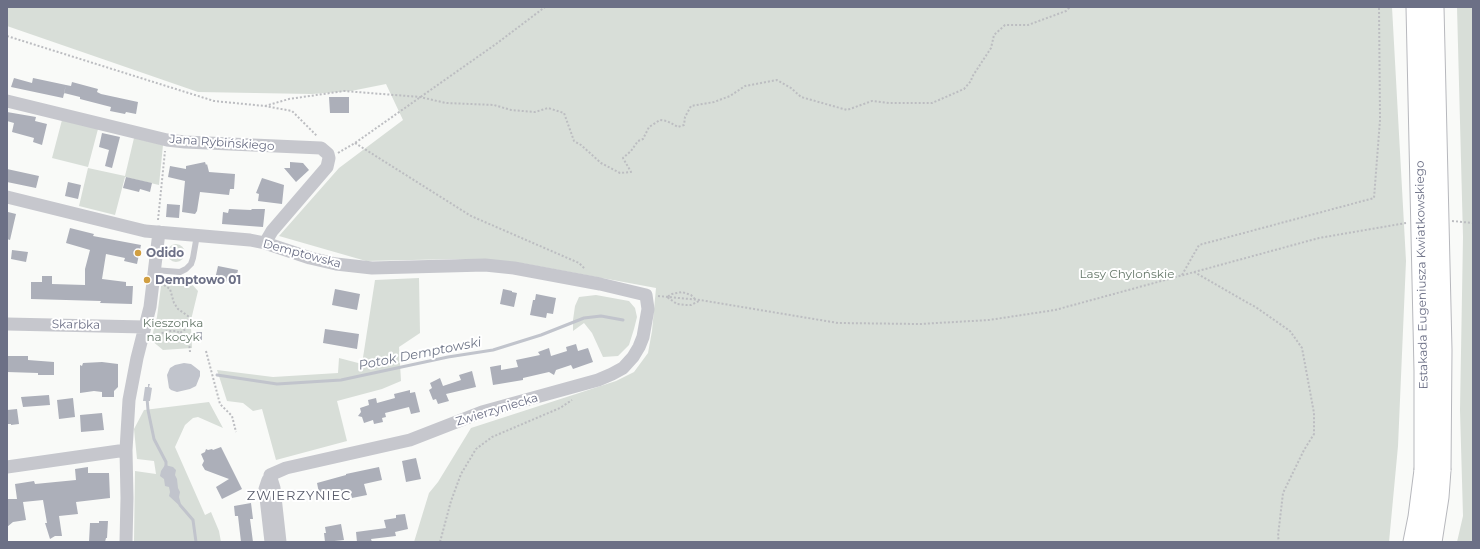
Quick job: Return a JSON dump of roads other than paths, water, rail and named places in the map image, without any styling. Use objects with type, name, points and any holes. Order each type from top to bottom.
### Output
[{"type":"highway","name":"Estakada Eugeniusza Kwiatkowskiego","points":[[1417,7],[1424,364],[1432,470],[1438,497],[1431,542]]},
{"type":"highway","name":"Estakada Eugeniusza Kwiatkowskiego","points":[[1414,542],[1419,517],[1432,470],[1441,350],[1433,7]]},
{"type":"street","name":"Jana Rybińskiego","points":[[7,101],[166,140],[325,153],[327,167],[272,231],[265,243]]},
{"type":"street","name":"Demptowska","points":[[7,197],[145,231],[265,243],[310,258],[336,264],[372,268],[485,265],[514,268],[600,284],[646,295]]},
{"type":"street","points":[[126,542],[126,450],[129,400],[137,358],[148,331],[159,232]]},
{"type":"street","name":"Zwierzyniecka","points":[[270,475],[286,468],[410,440],[482,412],[598,380],[612,374],[623,368],[634,357],[639,347],[643,337],[648,309],[646,295]]},
{"type":"street","name":"Skarbka","points":[[7,324],[148,331]]},
{"type":"street","points":[[7,467],[126,450]]},
{"type":"street","points":[[270,475],[265,489],[271,542]]},
{"type":"street","points":[[270,475],[274,488],[280,542]]},
{"type":"lane","points":[[154,270],[180,272],[186,269],[194,258],[197,235]]},
{"type":"waterway","name":"Potok Demptowski","points":[[217,375],[277,384],[341,380],[448,357],[493,350],[541,335],[584,318],[601,316],[623,320]]},
{"type":"waterway","points":[[147,398],[154,439],[166,462],[166,469]]},
{"type":"waterway","points":[[180,505],[193,520],[196,542]]},
{"type":"place","name":"Odido","points":[[138,253]]},
{"type":"place","name":"Demptowo 01","points":[[147,280]]},
{"type":"district","name":"ZWIERZYNIEC","points":[[299,496]]},
{"type":"park label","name":"Lasy Chylońskie","points":[[1127,274]]},
{"type":"park label","name":"Kieszonka na kocyk","points":[[173,330]]}]
